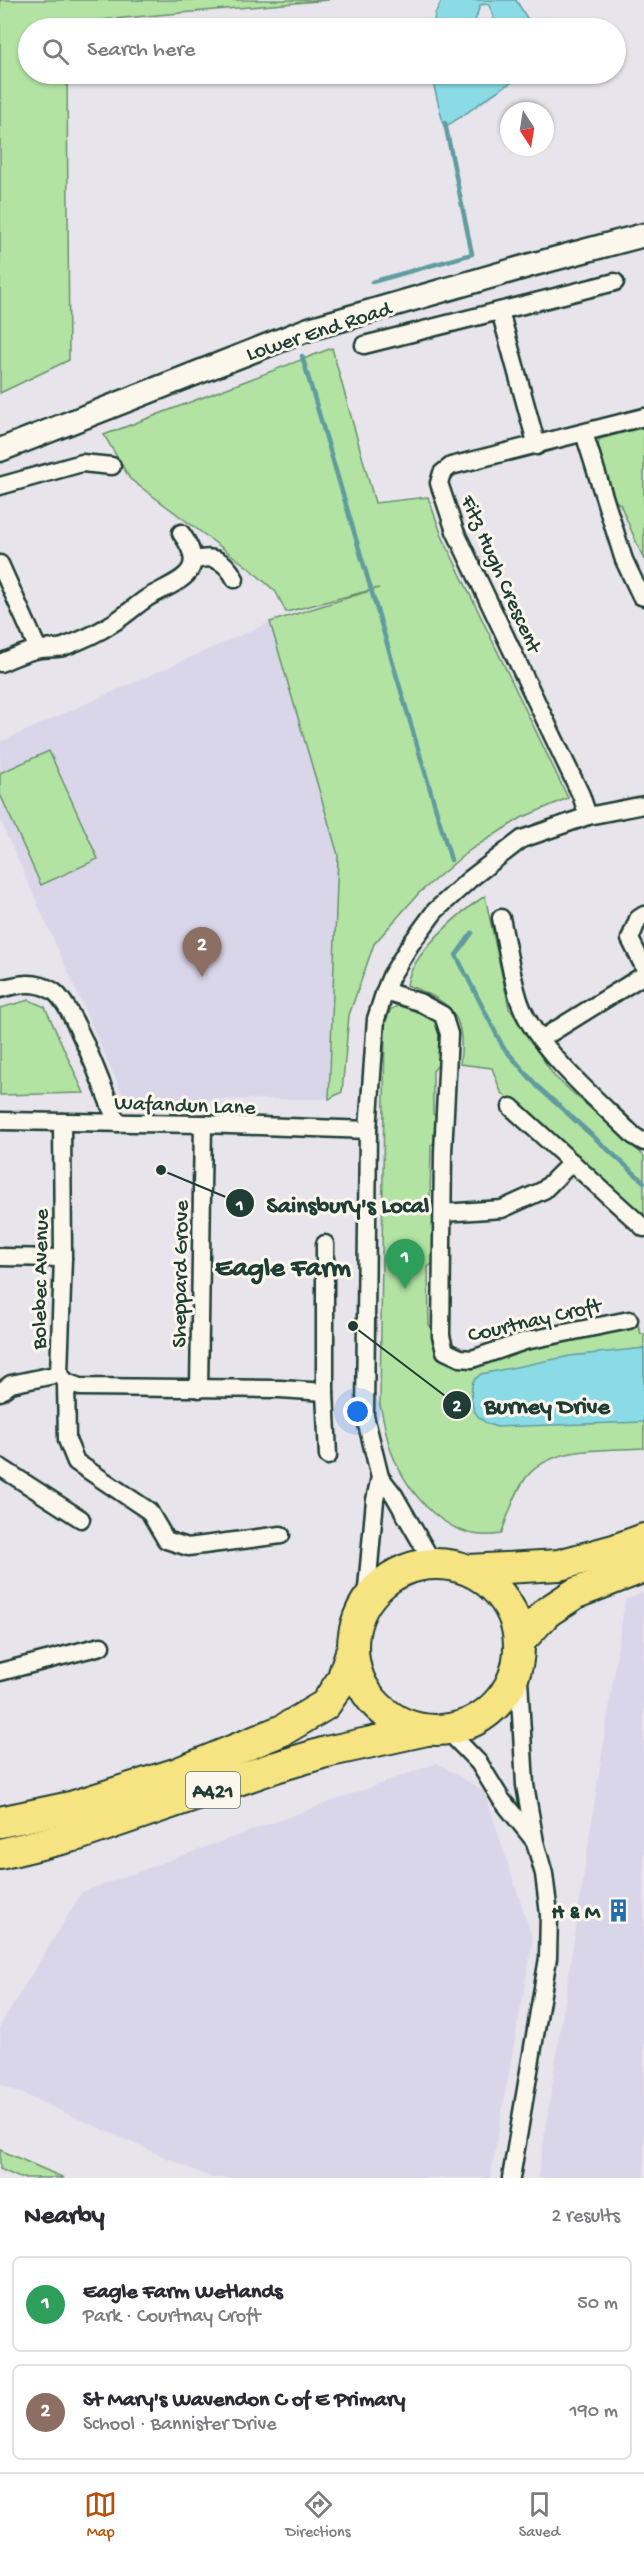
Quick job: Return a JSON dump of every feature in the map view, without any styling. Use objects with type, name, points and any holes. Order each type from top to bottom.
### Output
[{"type":"highway","points":[[470,1570],[559,1565],[644,1539]]},
{"type":"highway","points":[[519,1652],[515,1619],[504,1599],[489,1582],[470,1570],[452,1564],[433,1563],[407,1568],[384,1580],[366,1599],[355,1623],[352,1649],[356,1674],[367,1696],[385,1714],[407,1726],[437,1730],[472,1722],[494,1707],[510,1686],[519,1652],[547,1612],[576,1593],[644,1567]]},
{"type":"highway","name":"A421","points":[[0,1822],[71,1807],[168,1776],[283,1731],[325,1705],[342,1680],[352,1649]]},
{"type":"highway","name":"A421","points":[[0,1854],[78,1835],[326,1752],[437,1730]]},
{"type":"street","name":"Lower End Road","points":[[0,450],[309,329],[519,268],[644,235]]},
{"type":"street","points":[[364,345],[615,282]]},
{"type":"street","points":[[500,311],[537,446]]},
{"type":"street","name":"Fitz Hugh Crescent","points":[[588,816],[576,784],[455,531],[439,483],[442,473],[451,466],[644,417]]},
{"type":"street","points":[[584,433],[624,560],[641,596],[644,597]]},
{"type":"street","points":[[0,486],[82,463],[112,466]]},
{"type":"street","points":[[0,663],[38,649],[60,648],[114,623],[138,604],[175,584],[187,574],[194,561],[192,548],[181,533]]},
{"type":"street","points":[[194,561],[206,556],[215,559],[229,566],[235,579]]},
{"type":"street","points":[[0,564],[38,649]]},
{"type":"street","points":[[433,1563],[394,1495],[380,1478],[365,1416],[368,1130],[376,1019],[391,976],[410,945],[435,911],[470,879],[522,839],[588,816],[644,805]]},
{"type":"street","points":[[644,915],[638,919],[630,939],[644,968]]},
{"type":"street","points":[[501,918],[520,1004],[541,1039],[553,1055],[634,1136],[644,1142]]},
{"type":"street","points":[[541,1039],[644,975]]},
{"type":"street","points":[[0,988],[28,982],[54,992],[77,1024],[117,1123]]},
{"type":"street","name":"Courtnay Croft","points":[[385,991],[419,1002],[443,1015],[450,1034],[443,1152],[441,1336],[445,1351],[460,1358],[472,1359],[525,1341],[629,1320]]},
{"type":"street","points":[[511,1107],[644,1228]]},
{"type":"street","name":"Wafandun Lane","points":[[0,1121],[203,1124],[368,1130]]},
{"type":"street","name":"Bolebec Avenue","points":[[0,1392],[10,1384],[62,1378],[62,1122]]},
{"type":"street","name":"Sheppard Grove","points":[[199,1389],[203,1124]]},
{"type":"street","points":[[443,1213],[502,1209],[544,1190],[572,1162]]},
{"type":"street","points":[[325,1244],[325,1392],[328,1456]]},
{"type":"street","points":[[0,1257],[63,1258]]},
{"type":"street","points":[[62,1378],[80,1387],[280,1389],[325,1392]]},
{"type":"street","points":[[62,1378],[67,1440],[76,1462],[149,1511],[166,1540],[188,1547],[281,1535]]},
{"type":"street","points":[[0,1467],[81,1519]]},
{"type":"street","points":[[366,1599],[375,1500],[380,1478]]},
{"type":"street","points":[[0,1672],[101,1646]]},
{"type":"street","points":[[511,2178],[548,1958],[549,1914],[544,1874],[535,1842],[525,1785],[519,1652]]},
{"type":"street","points":[[437,1730],[479,1763],[507,1807],[535,1842]]},
{"type":"shaded area","points":[[270,622],[338,855],[329,1099],[125,1100],[0,820],[0,742]]},
{"type":"shaded area","points":[[644,1592],[644,2178],[538,2178],[625,1600]]},
{"type":"shaded area","points":[[437,1763],[484,1791],[533,1940],[490,2178],[212,2178],[0,2084],[0,2026],[82,1892]]},
{"type":"green space","points":[[0,0],[329,0],[124,18],[18,18],[18,84],[67,84],[69,360],[0,393]]},
{"type":"green space","points":[[332,348],[375,503],[428,497],[442,536],[568,798],[521,818],[470,850],[419,893],[374,944],[349,1015],[342,1092],[329,1099],[338,855],[270,622],[379,588],[286,612],[276,592],[249,568],[130,479],[104,435]]},
{"type":"green space","points":[[644,427],[644,560],[620,504],[612,499],[598,443],[600,439]]},
{"type":"green space","points":[[49,751],[98,859],[41,885],[0,794],[0,773]]},
{"type":"green space","points":[[485,896],[509,1008],[554,1076],[644,1156],[644,1220],[501,1092],[492,1068],[460,1064],[460,1033],[452,1012],[435,997],[407,985],[410,973],[427,947],[450,923]]},
{"type":"green space","points":[[29,1000],[45,1007],[84,1093],[0,1095],[0,1008]]},
{"type":"green space","points":[[404,1003],[438,1021],[443,1040],[439,1064],[433,1071],[433,1114],[438,1118],[437,1141],[431,1145],[430,1200],[438,1211],[436,1261],[428,1267],[429,1325],[435,1331],[438,1358],[456,1351],[469,1351],[551,1328],[634,1312],[641,1334],[644,1334],[644,1448],[578,1452],[547,1461],[533,1470],[523,1482],[513,1501],[501,1534],[482,1535],[464,1531],[448,1524],[433,1513],[408,1484],[398,1468],[391,1451],[380,1405],[385,1023],[391,1009]]},
{"type":"green space","points":[[0,2150],[64,2178],[20,2178],[0,2169]]},
{"type":"water","points":[[442,0],[516,0],[527,18],[493,18],[488,4],[480,5],[476,18],[434,18]]},
{"type":"water","points":[[433,84],[509,84],[458,119],[444,127]]},
{"type":"water","points":[[644,1348],[644,1422],[497,1427],[482,1420],[474,1410],[471,1397],[473,1381],[481,1374],[570,1356]]},
{"type":"waterway","points":[[372,282],[472,254],[445,123]]},
{"type":"waterway","points":[[302,356],[451,860]]},
{"type":"waterway","points":[[472,933],[456,955],[503,1047],[538,1087],[644,1182]]},
{"type":"place","name":"St Mary's Wavendon C of E Primary","points":[[202,977]]},
{"type":"place","name":"Sainsbury's Local","points":[[161,1170]]},
{"type":"place","name":"Eagle Farm Wetlands","points":[[405,1289]]},
{"type":"place","name":"Burney Drive","points":[[353,1326]]},
{"type":"place","name":"H & M","points":[[618,1910]]},
{"type":"district","name":"Eagle Farm","points":[[283,1265]]}]
